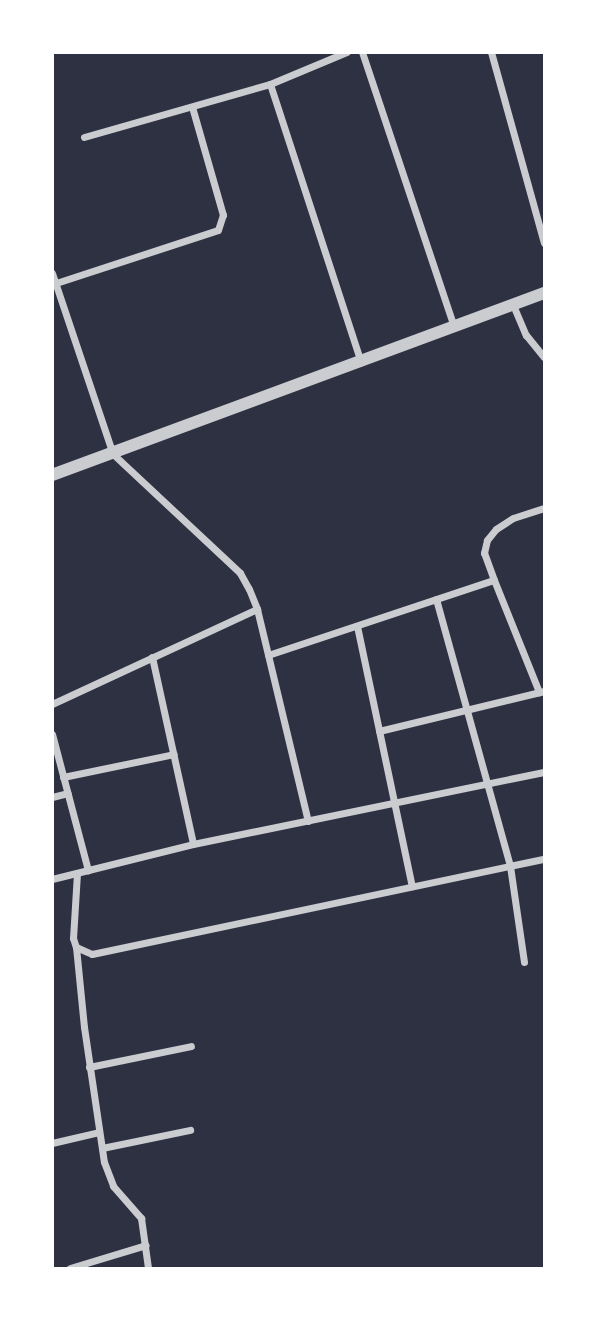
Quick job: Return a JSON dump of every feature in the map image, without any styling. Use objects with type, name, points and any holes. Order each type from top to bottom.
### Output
[{"type":"street","points":[[84,137],[270,84],[347,52]]},
{"type":"street","points":[[362,52],[454,327]]},
{"type":"street","points":[[491,52],[544,243]]},
{"type":"street","points":[[270,84],[361,363]]},
{"type":"street","points":[[56,283],[218,230],[223,215],[192,107]]},
{"type":"street","points":[[52,273],[113,454],[240,573],[257,609],[308,821]]},
{"type":"street","points":[[52,475],[361,363],[544,293]]},
{"type":"street","points":[[513,305],[526,335],[544,357]]},
{"type":"street","points":[[379,731],[542,691],[484,553],[487,540],[496,529],[513,518],[544,508]]},
{"type":"street","points":[[268,655],[494,580]]},
{"type":"street","points":[[436,599],[510,866],[524,962]]},
{"type":"street","points":[[52,704],[257,609]]},
{"type":"street","points":[[357,626],[412,886]]},
{"type":"street","points":[[152,656],[193,844]]},
{"type":"street","points":[[52,734],[88,870]]},
{"type":"street","points":[[64,777],[174,754]]},
{"type":"street","points":[[52,879],[193,844],[544,772]]},
{"type":"street","points":[[52,797],[68,793]]},
{"type":"street","points":[[76,947],[92,954],[544,859]]},
{"type":"street","points":[[77,873],[73,938],[99,1132],[113,1186],[141,1218],[148,1269]]},
{"type":"street","points":[[89,1067],[191,1046]]},
{"type":"street","points":[[102,1148],[190,1130]]},
{"type":"street","points":[[52,1143],[99,1132]]},
{"type":"street","points":[[69,1269],[146,1245]]}]
